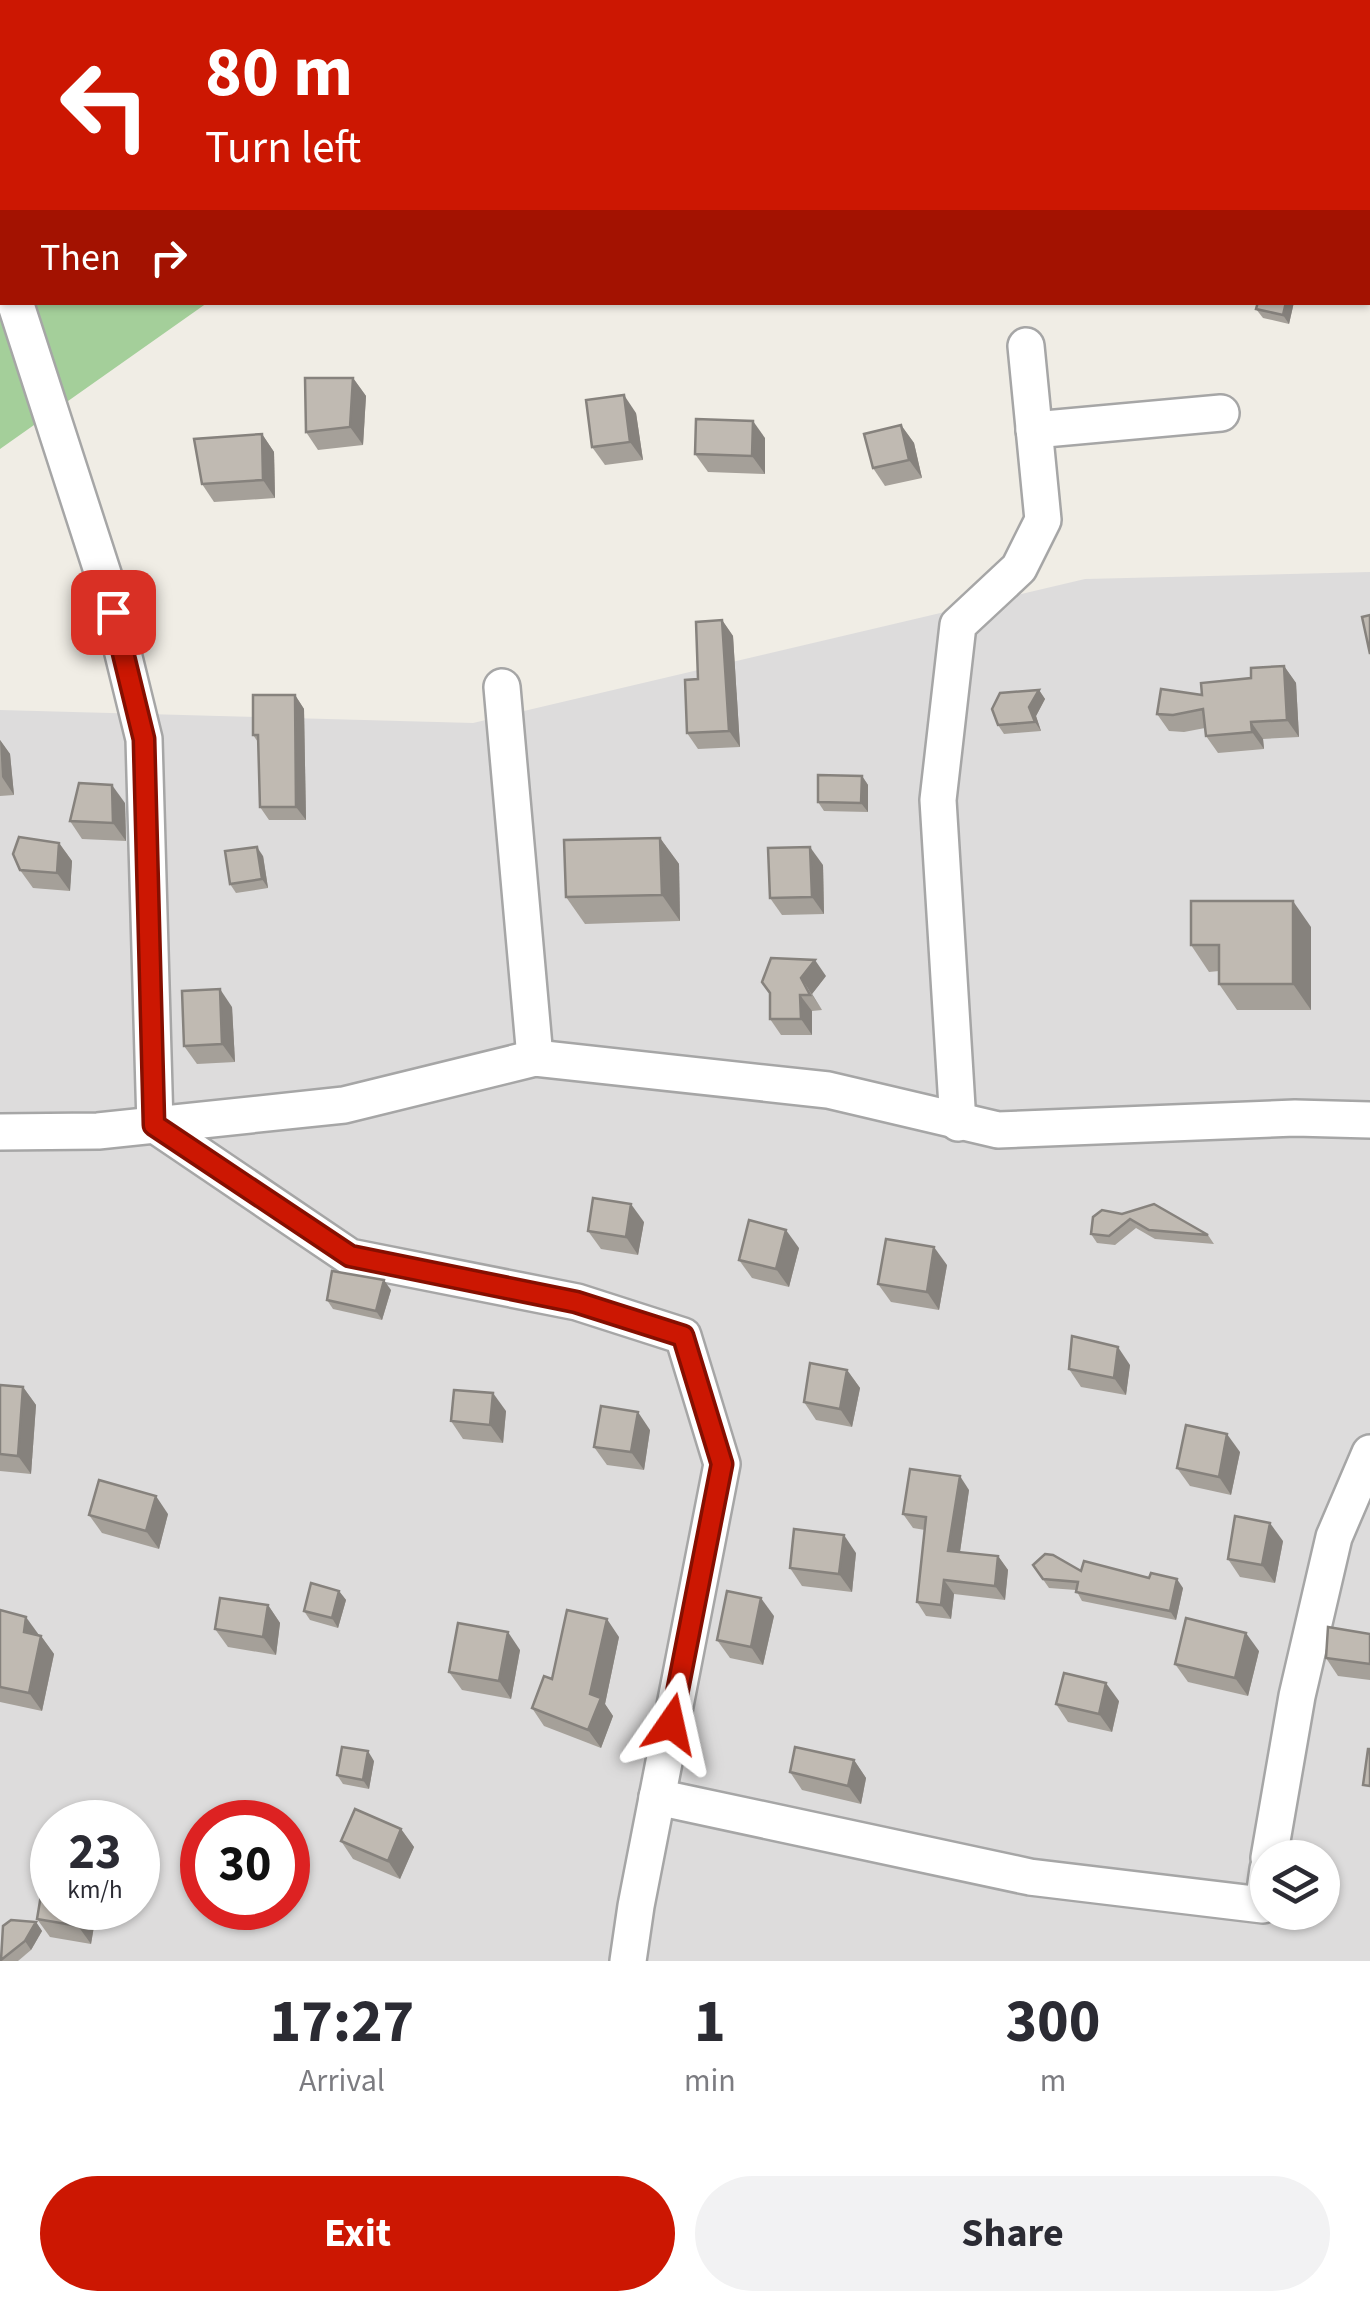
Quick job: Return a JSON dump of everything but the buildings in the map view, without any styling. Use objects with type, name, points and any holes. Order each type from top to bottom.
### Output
[{"type":"street","points":[[16,305],[105,580],[144,739],[154,1125]]},
{"type":"street","points":[[958,1123],[938,800],[958,625],[1019,568],[1043,520],[1026,346]]},
{"type":"street","points":[[1034,430],[1221,413]]},
{"type":"street","points":[[502,688],[535,1058]]},
{"type":"street","points":[[0,1132],[98,1131],[344,1104],[535,1058],[828,1090],[998,1130],[1296,1118],[1370,1120]]},
{"type":"street","points":[[154,1125],[350,1256],[576,1302],[683,1336],[722,1464],[628,1961]]},
{"type":"street","points":[[1273,1840],[1296,1696],[1334,1536],[1370,1453]]},
{"type":"street","points":[[656,1798],[1030,1877],[1250,1903]]},
{"type":"shaded area","points":[[1370,572],[1370,1961],[0,1961],[0,710],[473,723],[1085,579]]},
{"type":"green space","points":[[0,305],[204,305],[0,449]]},
{"type":"route","points":[[113,612],[144,739],[154,1125],[350,1256],[576,1302],[683,1336],[722,1464],[671,1724]]}]
